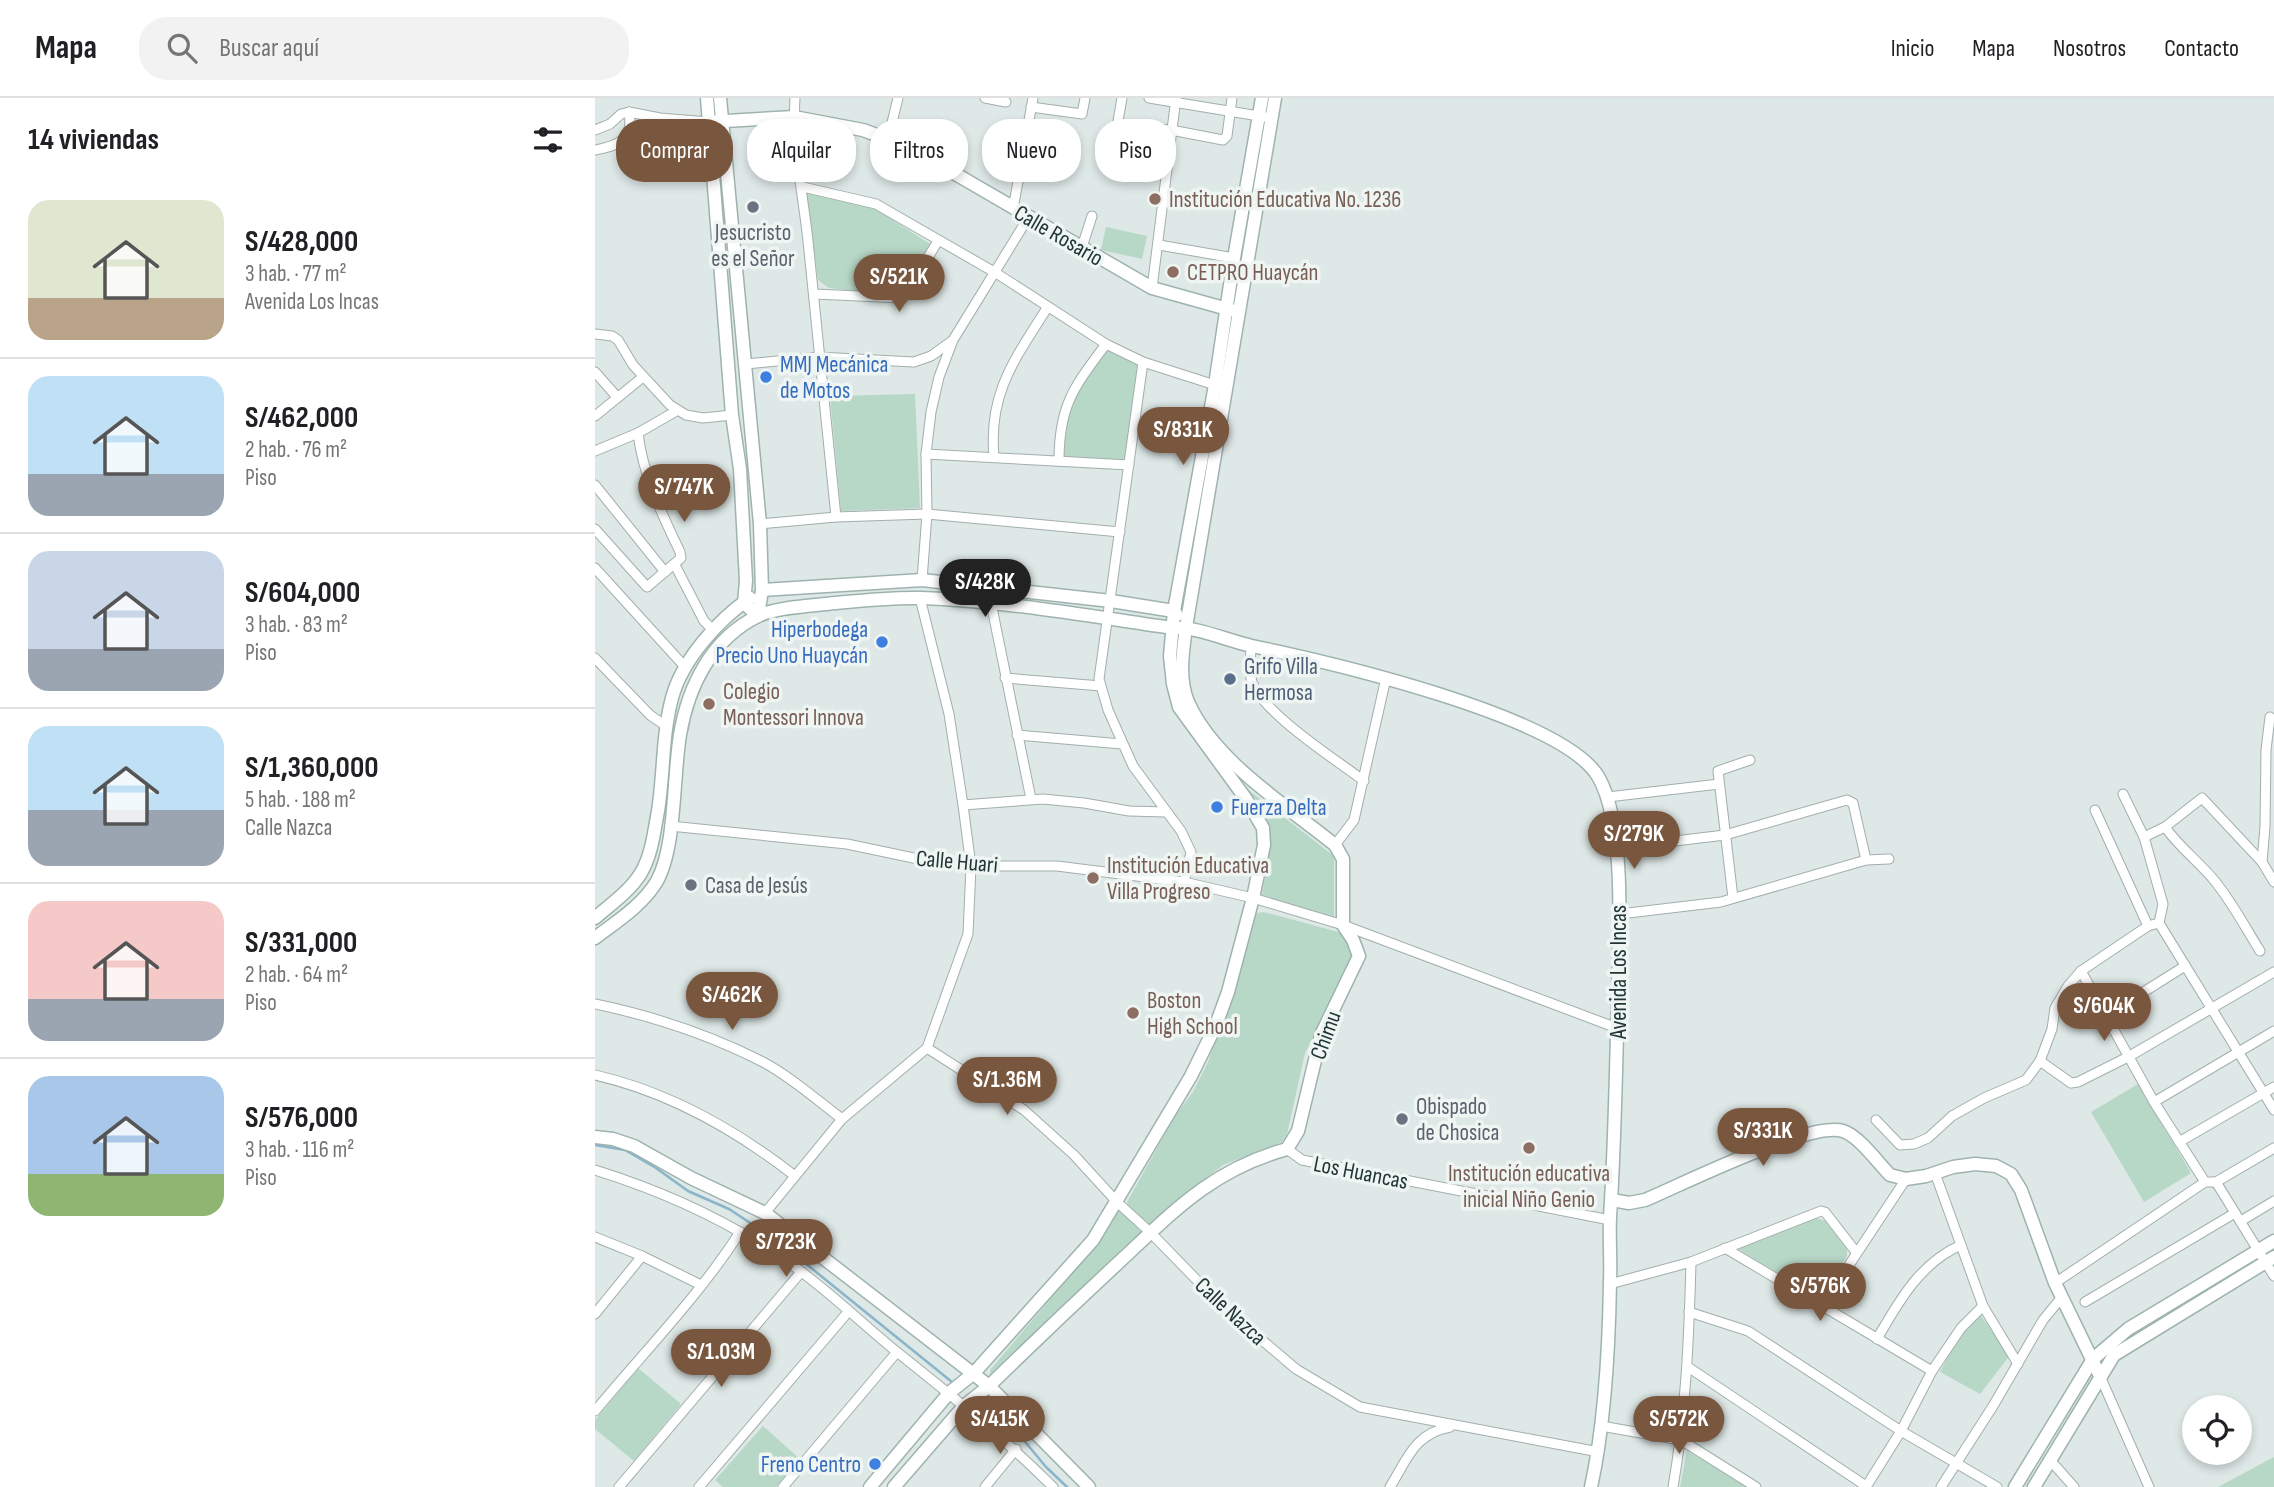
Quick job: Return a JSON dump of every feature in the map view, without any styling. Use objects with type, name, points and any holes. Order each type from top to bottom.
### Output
[{"type":"main road","points":[[700,98],[708,119]]},
{"type":"main road","points":[[707,98],[709,119]]},
{"type":"main road","points":[[720,98],[723,119]]},
{"type":"main road","points":[[723,119],[727,98]]},
{"type":"main road","points":[[870,1487],[949,1393],[974,1373],[1093,1240],[1175,1104],[1216,1025],[1228,992],[1253,898],[1264,845],[1263,828],[1246,799],[1179,707],[1170,656],[1179,627],[1265,117],[1262,98]]},
{"type":"main road","points":[[1275,98],[1265,117],[1234,258],[1232,310],[1215,385],[1174,611],[1179,627],[1183,682],[1188,701],[1204,728],[1224,752],[1335,845],[1343,859],[1343,925]]},
{"type":"main road","name":"Calle Rosario","points":[[733,120],[794,117],[870,133]]},
{"type":"main road","points":[[714,182],[732,415],[740,469],[746,581],[744,603]]},
{"type":"main road","points":[[595,938],[638,904],[656,882],[666,859],[680,734],[696,680],[715,650],[758,615],[762,590],[759,524],[729,182]]},
{"type":"main road","name":"Calle Rosario","points":[[968,182],[1152,288],[1232,310]]},
{"type":"main road","points":[[721,260],[736,257]]},
{"type":"main road","points":[[740,469],[755,469]]},
{"type":"main road","points":[[595,918],[626,891],[649,856],[661,790],[666,726],[672,696],[685,668],[714,631],[762,590],[922,580],[1111,601],[1174,611]]},
{"type":"main road","name":"Avenida Los Incas","points":[[758,615],[797,607],[863,600],[920,598],[991,603],[1179,627],[1301,654],[1465,703],[1562,744],[1583,758],[1598,775],[1608,797],[1616,848],[1620,914],[1610,1284],[1599,1452],[1591,1487]]},
{"type":"main road","points":[[744,603],[758,615]]},
{"type":"main road","name":"Chimu","points":[[1287,1149],[1298,1131],[1321,1035],[1359,957],[1353,940],[1343,925]]},
{"type":"main road","points":[[1612,1200],[1629,1203],[1645,1200],[1776,1144],[1831,1130],[1842,1130],[1853,1135],[1890,1175],[1906,1179],[1975,1164],[2004,1168],[2021,1190],[2055,1283],[2100,1376]]},
{"type":"main road","points":[[595,1137],[634,1146],[691,1178],[765,1213],[974,1373],[1089,1487]]},
{"type":"main road","name":"Los Huancas","points":[[894,1487],[964,1406],[989,1386],[1186,1200],[1234,1168],[1287,1149]]},
{"type":"main road","points":[[2015,1487],[2093,1359],[2128,1329],[2274,1241]]},
{"type":"main road","points":[[2034,1487],[2114,1355],[2270,1260]]},
{"type":"street","points":[[795,98],[794,117],[836,517]]},
{"type":"street","points":[[893,119],[898,98]]},
{"type":"street","points":[[985,98],[1006,102]]},
{"type":"street","points":[[1013,209],[1032,103],[1082,114],[1084,98]]},
{"type":"street","points":[[1120,119],[1122,98]]},
{"type":"street","points":[[1149,98],[1175,100],[1265,117]]},
{"type":"street","points":[[1176,131],[1225,140],[1233,98]]},
{"type":"street","points":[[1172,119],[1175,100]]},
{"type":"street","points":[[595,130],[629,111],[672,119]]},
{"type":"street","points":[[595,150],[611,149],[619,144],[630,125],[629,111]]},
{"type":"street","points":[[1152,288],[1166,182]]},
{"type":"street","points":[[803,187],[876,204],[996,273],[1106,344],[1143,362],[1215,385]]},
{"type":"street","points":[[1082,247],[1092,216]]},
{"type":"street","points":[[922,580],[927,514],[926,454],[939,377],[953,340],[1028,218]]},
{"type":"street","points":[[814,294],[903,298],[937,241]]},
{"type":"street","points":[[1159,245],[1234,258]]},
{"type":"street","points":[[994,457],[992,435],[996,402],[1001,387],[1047,308]]},
{"type":"street","points":[[595,334],[612,336],[618,340],[643,377],[670,405],[686,415],[703,418],[732,415]]},
{"type":"street","points":[[746,364],[818,357],[914,362],[931,356],[953,340]]},
{"type":"street","points":[[1059,461],[1062,416],[1070,397],[1106,344]]},
{"type":"street","points":[[1143,362],[1099,679],[1108,710],[1133,766],[1181,831],[1191,852],[1184,882]]},
{"type":"street","points":[[595,372],[617,397]]},
{"type":"street","points":[[595,416],[643,377]]},
{"type":"street","points":[[595,451],[638,433],[678,410]]},
{"type":"street","points":[[595,529],[647,587],[681,558],[648,480],[638,433]]},
{"type":"street","points":[[926,454],[1129,465]]},
{"type":"street","points":[[595,485],[665,572]]},
{"type":"street","points":[[759,524],[836,517],[927,514],[1120,532]]},
{"type":"street","points":[[675,565],[704,621],[714,631]]},
{"type":"street","points":[[595,568],[685,668]]},
{"type":"street","points":[[765,1213],[842,1119],[927,1048],[968,934],[971,866],[963,805],[949,714],[920,598]]},
{"type":"street","points":[[991,603],[1031,799]]},
{"type":"street","points":[[1251,645],[1251,679],[1261,698],[1279,717],[1364,781]]},
{"type":"street","points":[[595,658],[650,715],[666,726]]},
{"type":"street","points":[[1005,678],[1101,685]]},
{"type":"street","points":[[1335,845],[1354,820],[1386,678]]},
{"type":"street","points":[[2262,862],[2270,828],[2266,750],[2270,717]]},
{"type":"street","points":[[1017,735],[1122,744]]},
{"type":"street","points":[[1733,898],[1718,771],[1750,760]]},
{"type":"street","points":[[1608,797],[1719,785]]},
{"type":"street","points":[[2123,794],[2144,837],[2163,904],[2159,923],[2274,1110]]},
{"type":"street","points":[[2144,837],[2165,827],[2202,798],[2262,862],[2274,883]]},
{"type":"street","points":[[963,805],[1031,799],[1084,803],[1129,811],[1165,812]]},
{"type":"street","points":[[1616,848],[1725,835],[1847,800],[1853,803],[1866,860]]},
{"type":"street","points":[[2095,810],[2148,926]]},
{"type":"street","name":"Calle Huari","points":[[670,826],[847,844],[923,860],[971,866],[1057,866],[1184,882],[1253,898],[1343,925],[1617,1028]]},
{"type":"street","points":[[2165,827],[2176,842],[2212,877],[2259,951]]},
{"type":"street","points":[[1620,914],[1733,898],[1866,860],[1889,859]]},
{"type":"street","points":[[1876,1120],[1900,1145],[1914,1144],[1927,1138],[1952,1116],[2026,1080],[2040,1061],[2052,1029],[2055,1008],[2068,986],[2081,971],[2148,926],[2159,923]]},
{"type":"street","points":[[2107,1015],[2186,966]]},
{"type":"street","points":[[2081,971],[2154,1102],[2205,1182]]},
{"type":"street","points":[[2040,1061],[2071,1083],[2128,1057],[2274,972]]},
{"type":"street","points":[[595,1004],[690,1029],[765,1063],[842,1119]]},
{"type":"street","points":[[2154,1102],[2274,1031]]},
{"type":"street","name":"Calle Nazca","points":[[927,1048],[1024,1110],[1074,1155],[1222,1307],[1296,1369],[1328,1390],[1360,1407],[1599,1452]]},
{"type":"street","points":[[595,1075],[619,1081],[709,1117],[764,1152],[795,1176]]},
{"type":"street","points":[[2179,1142],[2274,1087]]},
{"type":"street","points":[[2055,1283],[2205,1182],[2216,1182],[2274,1147]]},
{"type":"street","name":"Los Huancas","points":[[1287,1149],[1302,1160],[1610,1220]]},
{"type":"street","points":[[595,1170],[650,1187],[712,1216],[740,1231],[801,1272],[1016,1449],[1053,1487]]},
{"type":"street","points":[[1935,1173],[1983,1306],[2018,1364]]},
{"type":"street","points":[[1822,1306],[1906,1179]]},
{"type":"street","points":[[2216,1182],[2258,1250],[2270,1260],[2274,1276]]},
{"type":"street","points":[[2085,1302],[2238,1217],[2274,1201]]},
{"type":"street","points":[[1610,1284],[1691,1262],[1821,1211],[1825,1212],[1856,1252]]},
{"type":"street","points":[[595,1410],[701,1285],[740,1231]]},
{"type":"street","points":[[595,1237],[701,1285]]},
{"type":"street","points":[[1877,1339],[1916,1278],[1932,1262],[1961,1245]]},
{"type":"street","points":[[1725,1248],[1932,1371]]},
{"type":"street","points":[[595,1314],[642,1256]]},
{"type":"street","points":[[1673,1487],[1681,1440],[1688,1367],[1691,1262]]},
{"type":"street","points":[[619,1487],[801,1272]]},
{"type":"street","points":[[1941,1487],[2043,1320],[2062,1297]]},
{"type":"street","points":[[1688,1367],[1866,1486],[1901,1431],[1932,1371],[1961,1328],[1983,1306]]},
{"type":"street","points":[[1689,1311],[1748,1331],[1901,1431],[1997,1487]]},
{"type":"street","points":[[699,1487],[848,1312]]},
{"type":"street","points":[[783,1487],[897,1352]]},
{"type":"street","points":[[2100,1376],[2149,1487]]},
{"type":"street","points":[[1391,1487],[1417,1442],[1434,1430],[1455,1426]]},
{"type":"street","points":[[1601,1426],[1681,1440],[1756,1487]]},
{"type":"street","points":[[985,1487],[1016,1449]]},
{"type":"street","points":[[2050,1460],[2074,1487]]},
{"type":"green space","points":[[806,190],[874,208],[930,244],[900,292],[890,295],[829,288],[818,280]]},
{"type":"green space","points":[[1106,227],[1147,236],[1142,259],[1101,250]]},
{"type":"green space","points":[[1107,347],[1142,365],[1127,463],[1064,458],[1065,425],[1070,405]]},
{"type":"green space","points":[[915,394],[920,508],[841,511],[830,396]]},
{"type":"green space","points":[[1242,785],[1334,856],[1334,917],[1262,895],[1271,842],[1268,831]]},
{"type":"green space","points":[[1264,912],[1342,933],[1350,944],[1351,959],[1305,1053],[1287,1134],[1282,1142],[1223,1165],[1193,1188],[1153,1227],[1137,1217],[1127,1202],[1208,1062],[1253,918],[1257,913]]},
{"type":"green space","points":[[2138,1084],[2191,1173],[2144,1202],[2091,1112]]},
{"type":"green space","points":[[1120,1209],[1148,1239],[990,1377],[990,1370],[1063,1284]]},
{"type":"green space","points":[[1814,1217],[1825,1221],[1847,1249],[1847,1256],[1823,1294],[1812,1294],[1737,1248]]},
{"type":"green space","points":[[1981,1316],[2010,1355],[1980,1394],[1940,1372],[1958,1337]]},
{"type":"green space","points":[[638,1368],[681,1404],[634,1461],[595,1429],[595,1420]]},
{"type":"green space","points":[[763,1426],[800,1459],[776,1487],[723,1487],[715,1480]]},
{"type":"green space","points":[[1687,1451],[1748,1487],[1680,1487]]},
{"type":"green space","points":[[2274,1457],[2274,1487],[2218,1487]]},
{"type":"waterway","points":[[595,1145],[625,1150],[688,1191],[729,1209],[779,1242],[952,1382]]},
{"type":"waterway","points":[[975,1402],[992,1418],[1017,1432],[1067,1487]]},
{"type":"place","name":"Institución Educativa No. 1236","points":[[1155,199]]},
{"type":"place","name":"Jesucristo es el Señor","points":[[753,207]]},
{"type":"place","name":"CETPRO Huaycán","points":[[1173,272]]},
{"type":"place","name":"MMJ Mecánica de Motos","points":[[766,377]]},
{"type":"place","name":"Hiperbodega Precio Uno Huaycán","points":[[882,642]]},
{"type":"place","name":"Grifo Villa Hermosa","points":[[1230,679]]},
{"type":"place","name":"Colegio Montessori Innova","points":[[709,704]]},
{"type":"place","name":"Fuerza Delta","points":[[1217,807]]},
{"type":"place","name":"Institución Educativa Villa Progreso","points":[[1093,878]]},
{"type":"place","name":"Casa de Jesús","points":[[691,885]]},
{"type":"place","name":"Boston High School","points":[[1133,1013]]},
{"type":"place","name":"Obispado de Chosica","points":[[1402,1119]]},
{"type":"place","name":"Institución educativa inicial Niño Genio","points":[[1529,1148]]},
{"type":"place","name":"Freno Centro","points":[[875,1464]]}]
